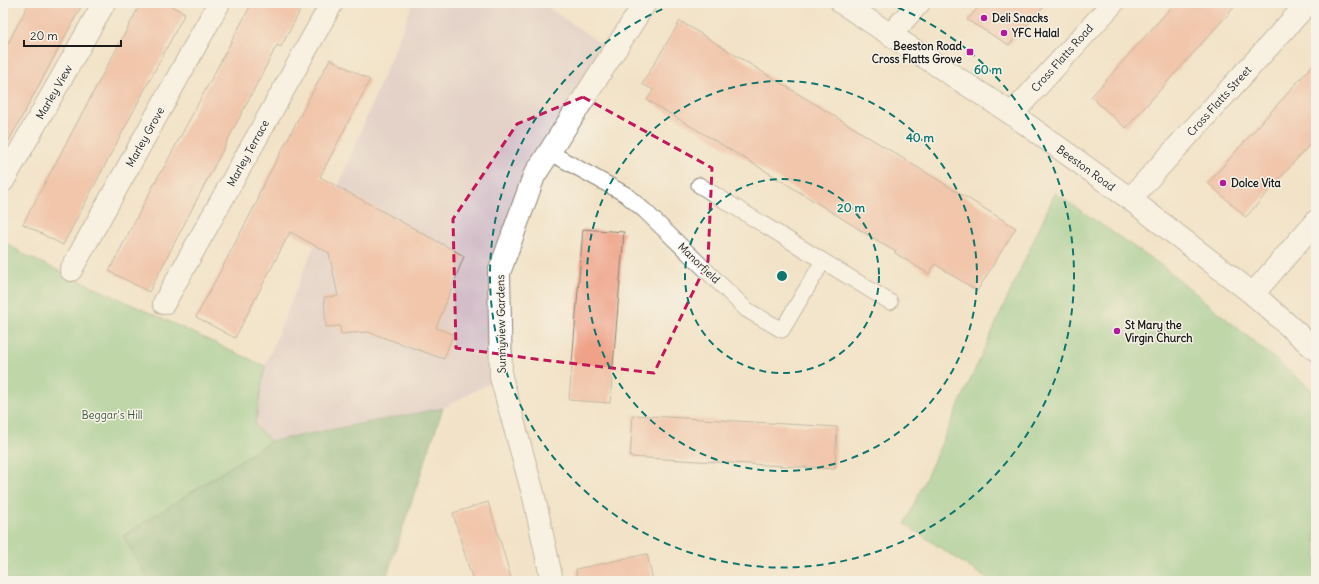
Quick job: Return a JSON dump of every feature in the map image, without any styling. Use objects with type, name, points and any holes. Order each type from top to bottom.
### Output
[{"type":"street","name":"Marley View","points":[[3,181],[104,3]]},
{"type":"street","name":"Marley Grove","points":[[71,270],[219,3]]},
{"type":"street","name":"Marley Terrace","points":[[164,303],[332,3]]},
{"type":"street","name":"Sunnyview Gardens","points":[[552,581],[534,497],[502,377],[499,273],[534,176],[645,3]]},
{"type":"street","name":"Beeston Road","points":[[842,3],[1012,114],[1130,199],[1254,294],[1316,350]]},
{"type":"street","points":[[891,34],[919,3]]},
{"type":"street","name":"Cross Flatts Road","points":[[1012,114],[1112,3]]},
{"type":"street","name":"Cross Flatts Street","points":[[1130,199],[1308,3]]},
{"type":"street","points":[[1254,294],[1316,221]]},
{"type":"lane","name":"Manorfield","points":[[549,152],[625,194],[747,310],[782,330],[823,261]]},
{"type":"lane","points":[[699,184],[890,302]]},
{"type":"highlighted area","points":[[583,97],[712,168],[708,261],[654,373],[456,348],[453,219],[517,124]]},
{"type":"shaded area","points":[[413,3],[542,3],[613,52],[549,152],[499,273],[501,377],[443,408],[271,441],[255,426],[265,366]]},
{"type":"green space","name":"St Mary the Virgin Church","points":[[1055,193],[1165,268],[1316,393],[1316,581],[990,581],[905,524]]},
{"type":"green space","name":"Beggar's Hill","points":[[3,241],[29,257],[265,366],[255,426],[271,441],[123,536],[149,581],[3,581]]},
{"type":"green space","points":[[443,408],[385,581],[149,581],[123,536],[271,441]]},
{"type":"building","points":[[29,3],[83,3],[3,152],[3,53]]},
{"type":"building","points":[[141,3],[165,3],[185,13],[63,245],[23,224]]},
{"type":"building","points":[[252,3],[304,3],[281,47],[277,45],[149,292],[109,271]]},
{"type":"building","points":[[982,3],[1047,3],[1009,45],[967,20]]},
{"type":"building","points":[[1175,3],[1238,3],[1126,128],[1091,97]]},
{"type":"building","points":[[680,21],[1016,228],[977,291],[935,264],[929,274],[764,170],[647,100],[653,90],[642,84]]},
{"type":"building","points":[[330,59],[370,80],[320,177],[464,256],[436,328],[453,334],[444,359],[368,332],[341,334],[340,326],[326,327],[324,297],[338,296],[329,253],[290,232],[235,338],[196,317]]},
{"type":"building","points":[[1316,61],[1316,137],[1246,217],[1208,183]]},
{"type":"building","points":[[583,229],[624,232],[610,403],[569,400]]},
{"type":"building","points":[[633,415],[837,427],[835,469],[630,457]]},
{"type":"building","points":[[488,502],[512,581],[473,581],[453,513]]},
{"type":"building","points":[[647,554],[653,581],[577,581],[576,569]]},
{"type":"place","name":"Deli Snacks","points":[[984,18]]},
{"type":"place","name":"YFC Halal","points":[[1004,33]]},
{"type":"place","name":"Beeston Road Cross Flatts Grove","points":[[970,52]]},
{"type":"place","name":"Dolce Vita","points":[[1223,183]]},
{"type":"place","name":"St Mary the Virgin Church","points":[[1117,331]]}]
